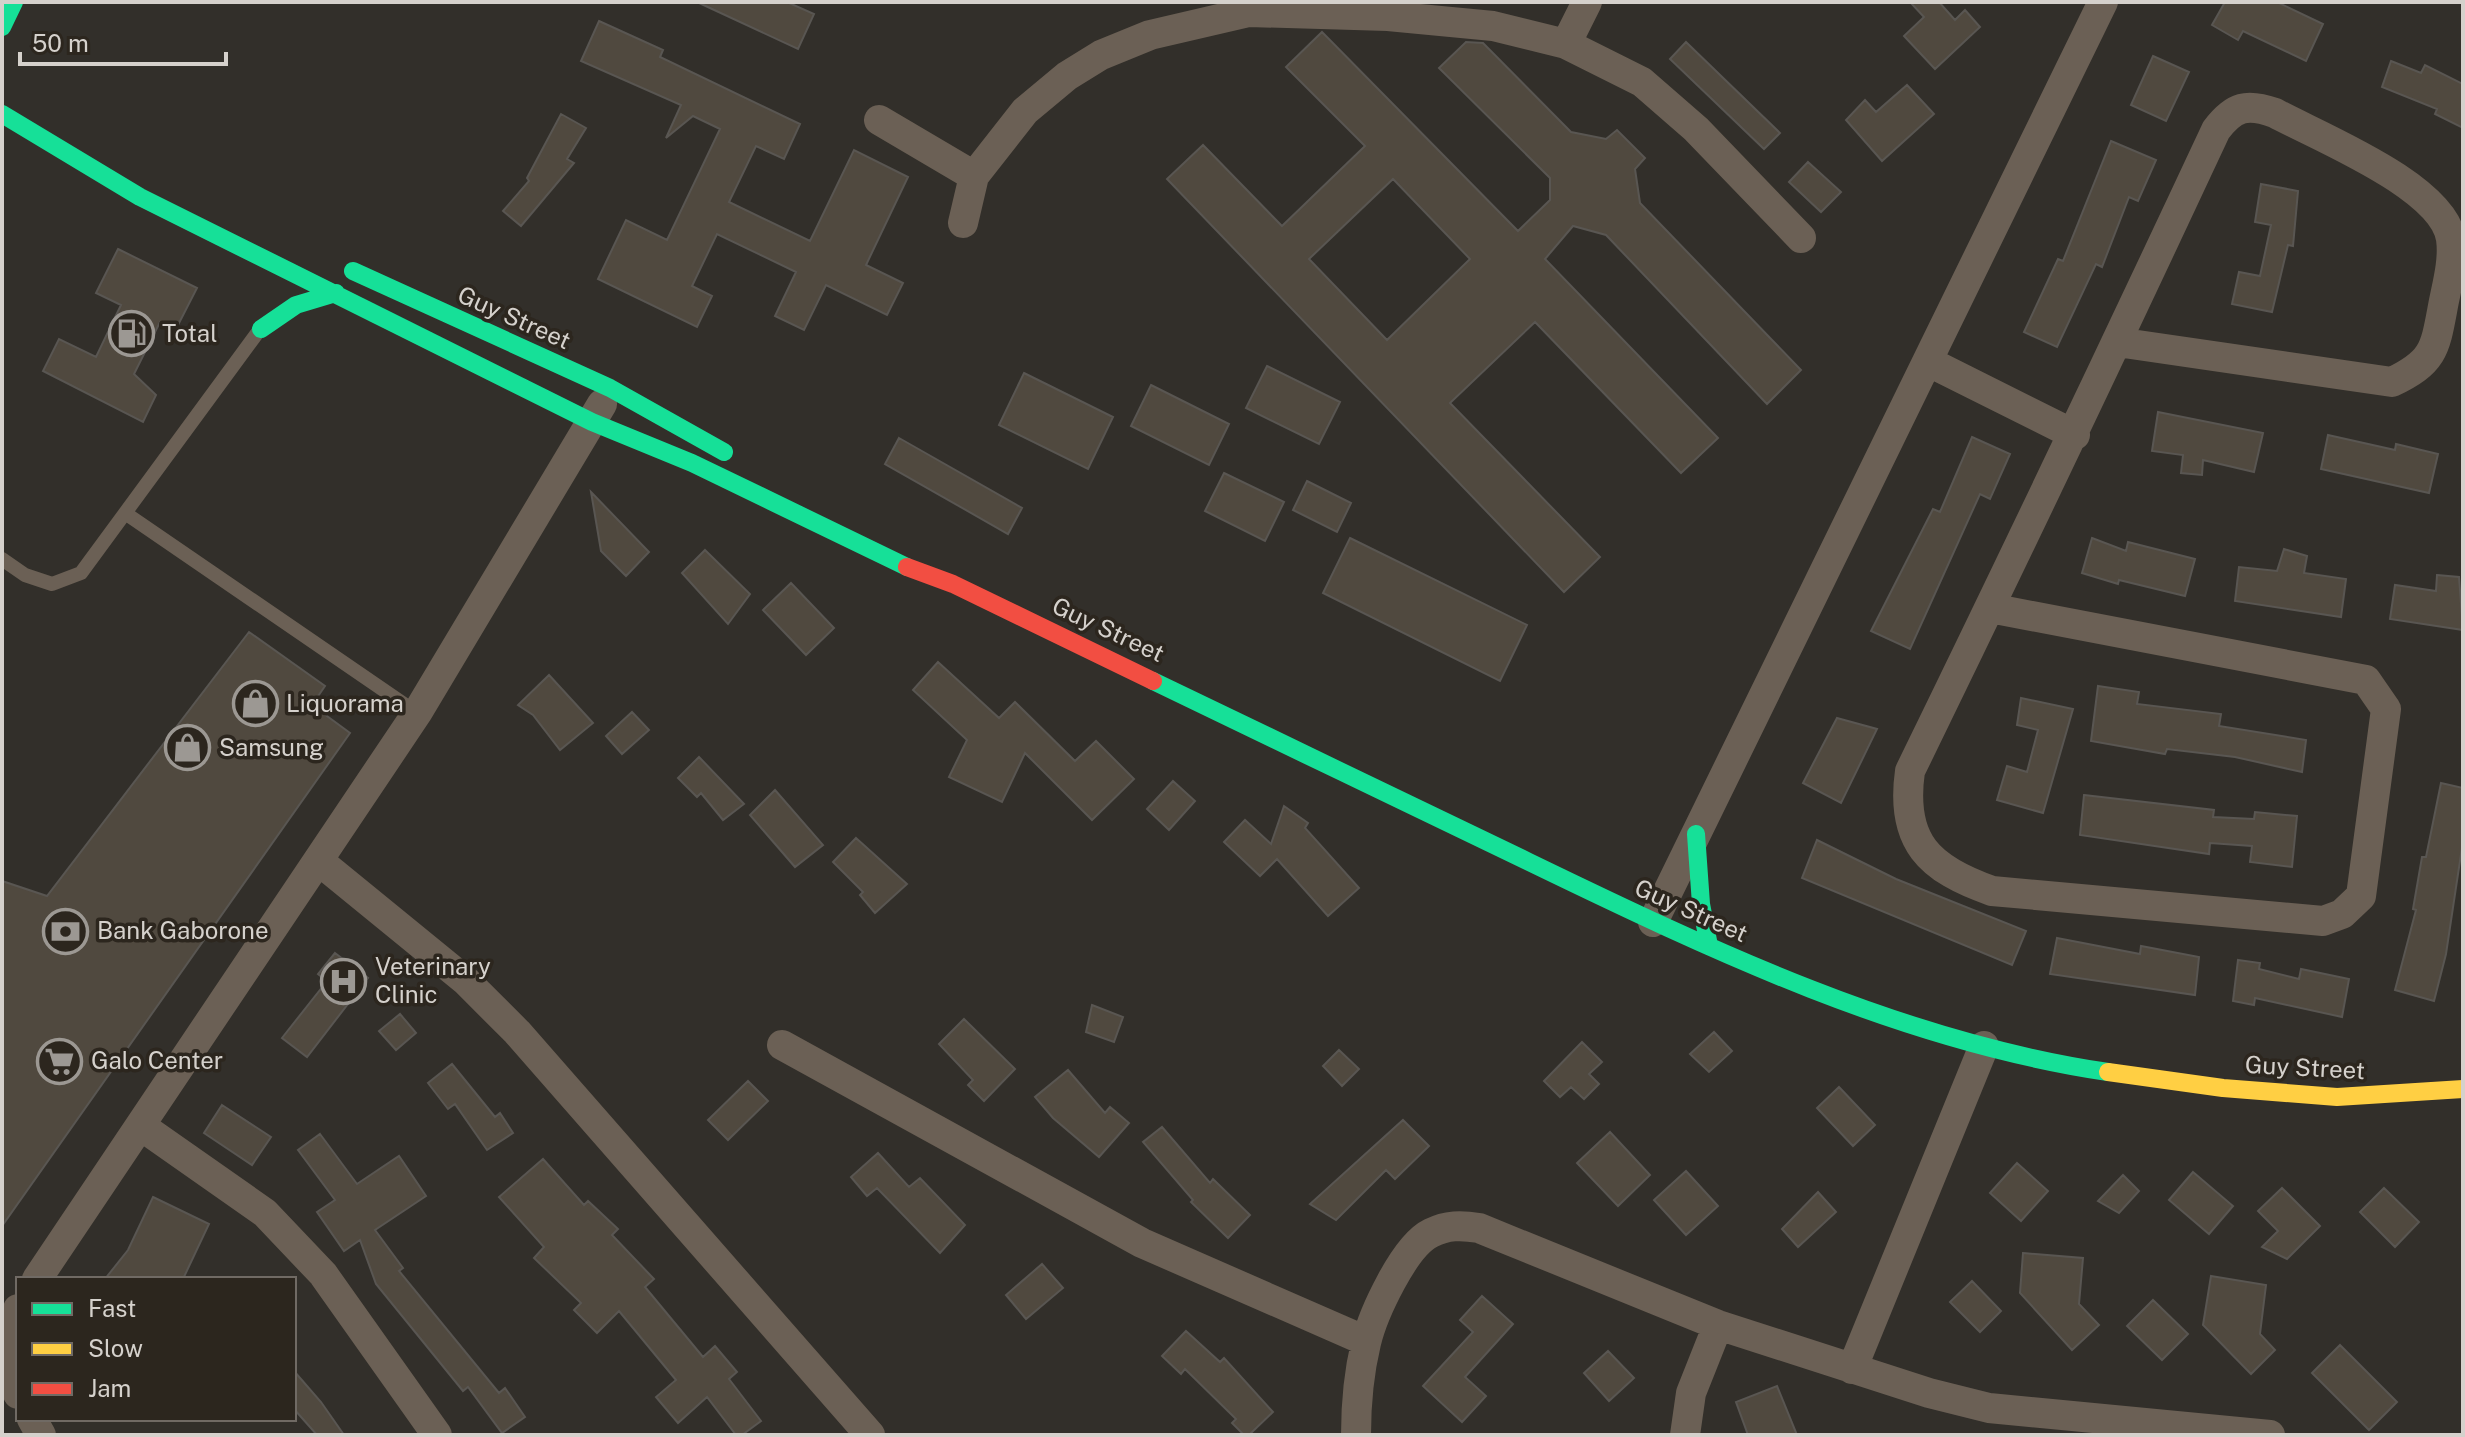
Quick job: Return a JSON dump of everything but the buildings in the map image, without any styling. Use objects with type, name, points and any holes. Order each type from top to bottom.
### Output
[{"type":"main road","points":[[2,27],[14,2]]},
{"type":"main road","name":"Guy Street","points":[[2,114],[37,132],[98,175],[592,422],[692,463],[920,573],[953,584],[1653,922],[1827,996],[1984,1046],[2083,1068],[2223,1088],[2337,1097],[2463,1089]]},
{"type":"main road","name":"Guy Street","points":[[37,132],[111,157]]},
{"type":"main road","points":[[245,248],[259,275]]},
{"type":"main road","name":"Guy Street","points":[[331,261],[610,388],[740,460]]},
{"type":"main road","points":[[261,329],[277,313],[299,302],[336,293]]},
{"type":"main road","points":[[261,329],[263,303]]},
{"type":"main road","name":"Guy Street","points":[[814,501],[925,559],[953,584]]},
{"type":"main road","points":[[1696,834],[1701,904],[1709,946]]},
{"type":"street","points":[[1566,44],[1587,2]]},
{"type":"street","points":[[1653,922],[2103,2]]},
{"type":"street","points":[[963,223],[974,176],[1025,111],[1067,76],[1101,55],[1150,35],[1240,7],[1493,26],[1566,44],[1642,82],[1696,129],[1801,238]]},
{"type":"street","points":[[1990,608],[2366,680],[2386,709],[2361,896],[2342,914],[2323,921],[1992,891],[1955,878],[1928,858],[1910,821],[1910,771],[1990,608],[2075,435],[2117,342],[2216,130],[2239,106],[2256,106],[2275,113],[2409,186],[2442,219],[2451,237],[2451,263],[2435,347],[2425,363],[2392,382],[2117,342]]},
{"type":"street","points":[[879,120],[974,176]]},
{"type":"street","points":[[1929,362],[2075,435]]},
{"type":"street","points":[[38,1277],[417,713],[610,388]]},
{"type":"street","points":[[319,861],[466,981],[517,1032],[870,1435]]},
{"type":"street","points":[[782,1045],[1142,1243],[1366,1341]]},
{"type":"street","points":[[1852,1369],[1984,1046]]},
{"type":"street","points":[[141,1126],[274,1223],[323,1274],[437,1435]]},
{"type":"street","points":[[1356,1435],[1366,1341],[1394,1276],[1411,1251],[1429,1233],[1455,1225],[1479,1228],[1718,1325],[1852,1369],[1991,1421],[2270,1435]]},
{"type":"street","points":[[10,1388],[9,1335],[16,1315]]},
{"type":"street","points":[[1685,1435],[1691,1393],[1718,1325]]},
{"type":"lane","points":[[2,559],[25,575],[52,584],[81,573],[261,329]]},
{"type":"lane","points":[[125,513],[417,713]]},
{"type":"traffic: fast","points":[[2,27],[14,2]]},
{"type":"traffic: fast","points":[[2,114],[140,197],[592,422],[692,463],[907,567]]},
{"type":"traffic: fast","points":[[353,271],[610,388],[724,452]]},
{"type":"traffic: fast","points":[[261,329],[296,305],[336,293]]},
{"type":"traffic: fast","points":[[1153,681],[1739,960],[1884,1016],[1957,1039],[2032,1058],[2108,1072]]},
{"type":"traffic: fast","points":[[1696,834],[1701,904],[1709,946]]},
{"type":"traffic: slow","points":[[2108,1072],[2223,1088],[2337,1097],[2463,1089]]},
{"type":"traffic: jam","points":[[907,567],[953,584],[1153,681]]},
{"type":"place","name":"Total","points":[[131,334]]},
{"type":"place","name":"Liquorama","points":[[255,704]]},
{"type":"place","name":"Samsung","points":[[188,748]]},
{"type":"place","name":"Bank Gaborone","points":[[66,931]]},
{"type":"place","name":"Veterinary Clinic","points":[[344,981]]},
{"type":"place","name":"Galo Center","points":[[60,1061]]}]
